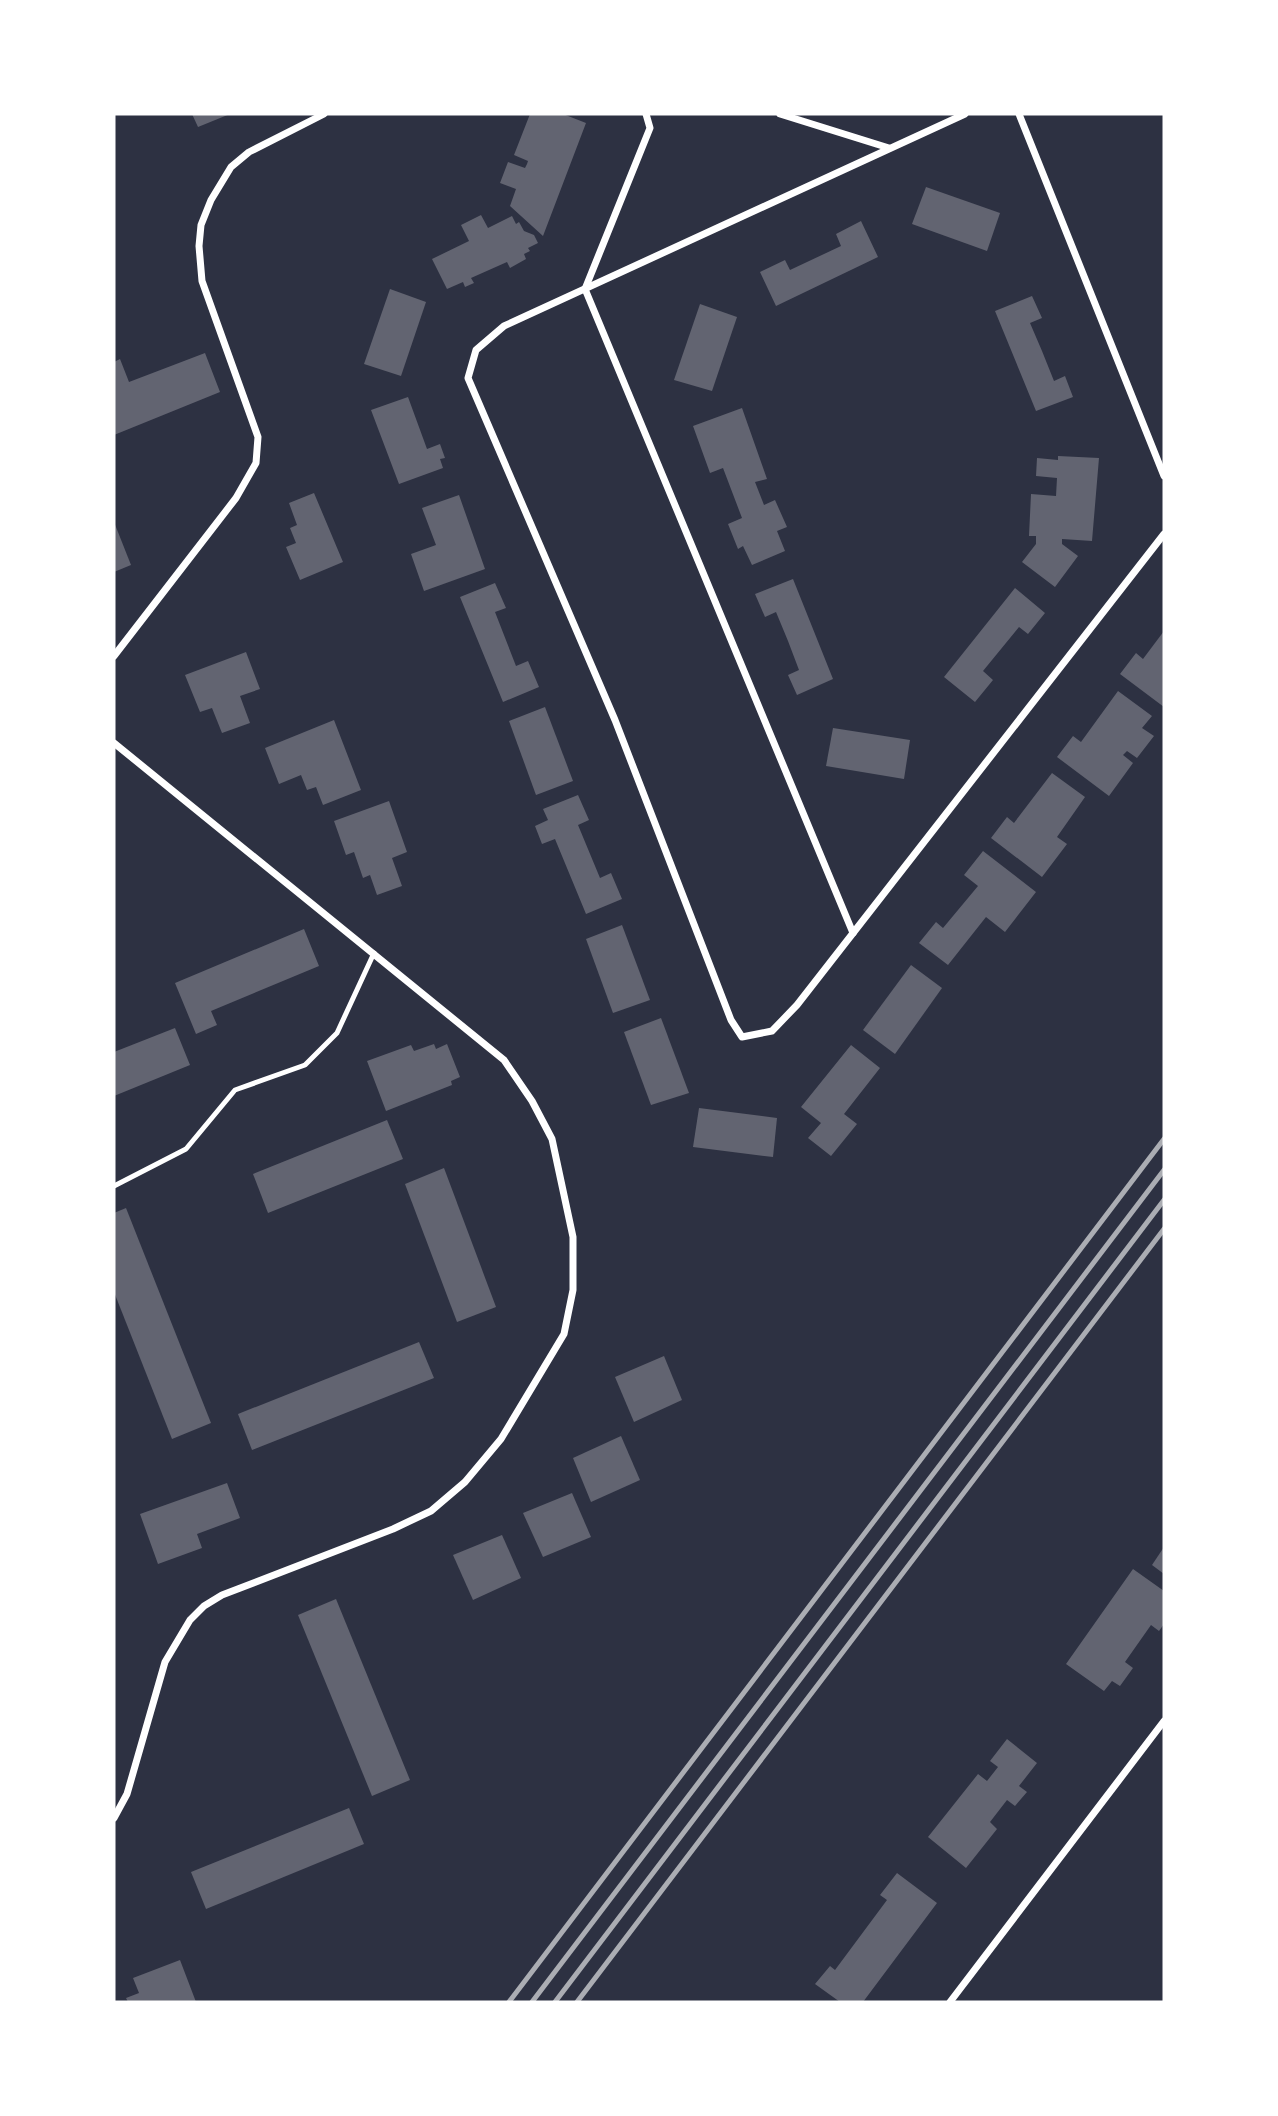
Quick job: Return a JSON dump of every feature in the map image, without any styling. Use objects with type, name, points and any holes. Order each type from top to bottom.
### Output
[{"type":"street","points":[[114,656],[236,498],[256,463],[258,437],[202,281],[199,246],[201,225],[211,200],[231,167],[249,152],[324,114]]},
{"type":"street","points":[[646,114],[650,128],[585,289],[853,933]]},
{"type":"street","points":[[780,114],[890,148]]},
{"type":"street","points":[[965,114],[504,326],[476,349],[468,378],[615,720],[731,1020],[742,1037],[772,1031],[797,1005],[1164,534]]},
{"type":"street","points":[[1018,114],[1164,476]]},
{"type":"street","points":[[114,743],[504,1060],[532,1101],[552,1139],[573,1237],[573,1290],[565,1334],[502,1439],[465,1482],[431,1511],[393,1530],[222,1595],[204,1606],[190,1620],[165,1662],[127,1794],[114,1818]]},
{"type":"street","points":[[950,2002],[1164,1721]]},
{"type":"street","points":[[1156,1732],[1164,1736]]},
{"type":"lane","points":[[114,1185],[186,1149],[235,1090],[305,1065],[337,1033],[374,953]]},
{"type":"building","points":[[192,114],[230,114],[198,127]]},
{"type":"building","points":[[530,114],[563,114],[586,123],[543,236],[510,206],[516,189],[500,183],[508,162],[525,168],[527,164],[528,161],[514,155]]},
{"type":"building","points":[[926,187],[1000,213],[987,251],[912,224]]},
{"type":"building","points":[[481,215],[488,228],[512,216],[524,231],[534,235],[538,243],[528,248],[530,251],[524,254],[526,259],[510,268],[507,262],[471,278],[474,283],[465,287],[463,282],[447,289],[432,259],[469,241],[461,225]]},
{"type":"building","points":[[861,221],[878,257],[776,306],[760,272],[785,260],[790,270],[841,246],[836,234]]},
{"type":"building","points":[[390,289],[426,302],[401,376],[364,364]]},
{"type":"building","points":[[1032,296],[1042,318],[1030,323],[1054,381],[1065,376],[1073,397],[1036,411],[995,311]]},
{"type":"building","points":[[700,304],[737,317],[712,391],[674,380]]},
{"type":"building","points":[[205,353],[220,392],[114,435],[114,362],[120,359],[129,382]]},
{"type":"building","points":[[408,397],[427,449],[440,444],[445,458],[440,459],[443,468],[399,484],[371,410]]},
{"type":"building","points":[[742,408],[767,479],[755,482],[764,505],[775,500],[787,527],[777,531],[785,551],[752,565],[743,546],[738,549],[728,524],[742,518],[723,468],[710,473],[693,426]]},
{"type":"building","points":[[1058,456],[1099,458],[1092,541],[1062,539],[1062,544],[1078,556],[1055,587],[1022,562],[1036,544],[1036,536],[1029,536],[1031,494],[1056,496],[1057,478],[1036,476],[1037,458],[1058,460]]},
{"type":"building","points":[[314,493],[343,562],[300,580],[286,547],[296,543],[290,528],[297,525],[289,503]]},
{"type":"building","points":[[459,495],[485,569],[424,591],[411,554],[436,545],[422,508]]},
{"type":"building","points":[[114,522],[131,565],[114,572]]},
{"type":"building","points":[[793,579],[833,679],[797,695],[788,675],[799,670],[776,612],[765,617],[755,594]]},
{"type":"building","points":[[495,583],[506,608],[495,612],[516,666],[528,661],[539,687],[503,702],[460,597]]},
{"type":"building","points":[[1015,588],[1045,613],[1028,634],[1019,627],[983,671],[993,680],[975,702],[944,677]]},
{"type":"building","points":[[1164,631],[1164,707],[1120,674],[1136,653],[1143,659]]},
{"type":"building","points":[[246,652],[260,689],[240,696],[250,723],[222,733],[212,708],[200,712],[185,675]]},
{"type":"building","points":[[1118,691],[1152,716],[1142,728],[1154,736],[1137,758],[1127,751],[1123,755],[1133,763],[1109,796],[1057,757],[1073,736],[1081,742]]},
{"type":"building","points":[[545,707],[573,781],[536,795],[509,721]]},
{"type":"building","points":[[334,720],[361,790],[323,805],[316,787],[307,790],[301,775],[279,784],[265,748]]},
{"type":"building","points":[[833,728],[910,740],[904,779],[826,766]]},
{"type":"building","points":[[1052,773],[1085,797],[1057,837],[1067,844],[1042,877],[991,838],[1007,817],[1014,823]]},
{"type":"building","points":[[578,795],[589,820],[578,825],[600,878],[611,873],[622,899],[586,914],[555,839],[542,844],[535,826],[548,820],[543,809]]},
{"type":"building","points":[[389,801],[407,852],[392,858],[402,886],[377,895],[370,875],[363,878],[354,852],[346,855],[334,821]]},
{"type":"building","points":[[983,851],[1036,892],[1005,932],[986,917],[948,965],[919,943],[936,922],[943,928],[978,886],[964,875]]},
{"type":"building","points":[[622,925],[650,1000],[613,1013],[586,939]]},
{"type":"building","points":[[304,929],[319,966],[211,1011],[217,1025],[196,1034],[175,983]]},
{"type":"building","points":[[911,965],[942,988],[895,1054],[863,1030]]},
{"type":"building","points":[[661,1018],[689,1093],[651,1105],[624,1032]]},
{"type":"building","points":[[175,1028],[190,1065],[114,1096],[114,1052]]},
{"type":"building","points":[[434,1044],[436,1049],[447,1044],[460,1077],[451,1081],[452,1085],[386,1111],[367,1061],[411,1045],[414,1051]]},
{"type":"building","points":[[851,1045],[880,1068],[844,1114],[857,1124],[831,1156],[808,1138],[821,1123],[801,1107]]},
{"type":"building","points":[[699,1108],[777,1118],[773,1157],[693,1147]]},
{"type":"building","points":[[387,1120],[403,1159],[268,1213],[253,1174]]},
{"type":"building","points":[[444,1168],[496,1307],[457,1322],[405,1184]]},
{"type":"building","points":[[126,1208],[211,1423],[172,1439],[114,1292],[114,1213]]},
{"type":"building","points":[[419,1342],[434,1378],[252,1450],[238,1414]]},
{"type":"building","points":[[664,1356],[682,1400],[634,1422],[615,1377]]},
{"type":"building","points":[[621,1436],[640,1480],[591,1502],[573,1458]]},
{"type":"building","points":[[227,1483],[240,1518],[197,1534],[202,1548],[158,1564],[140,1514]]},
{"type":"building","points":[[572,1493],[591,1537],[543,1557],[523,1513]]},
{"type":"building","points":[[502,1535],[521,1578],[473,1600],[453,1555]]},
{"type":"building","points":[[1164,1547],[1164,1574],[1152,1565]]},
{"type":"building","points":[[1133,1569],[1164,1591],[1164,1624],[1159,1631],[1151,1625],[1125,1662],[1133,1668],[1120,1686],[1112,1681],[1104,1691],[1066,1664]]},
{"type":"building","points":[[336,1599],[410,1780],[372,1796],[298,1615]]},
{"type":"building","points":[[1007,1739],[1037,1763],[1019,1786],[1027,1792],[1015,1806],[1007,1800],[990,1822],[997,1829],[966,1868],[928,1837],[978,1774],[987,1781],[998,1767],[990,1761]]},
{"type":"building","points":[[349,1808],[364,1844],[206,1909],[191,1872]]},
{"type":"building","points":[[897,1873],[937,1903],[863,2002],[840,2002],[815,1984],[830,1966],[835,1970],[887,1900],[880,1895]]},
{"type":"building","points":[[180,1960],[196,2002],[128,2002],[126,1998],[139,1993],[133,1978]]},
{"type":"railway","points":[[509,2002],[1164,1139]]},
{"type":"railway","points":[[532,2002],[1164,1170]]},
{"type":"railway","points":[[555,2002],[1164,1200]]},
{"type":"railway","points":[[577,2002],[1164,1229]]}]
